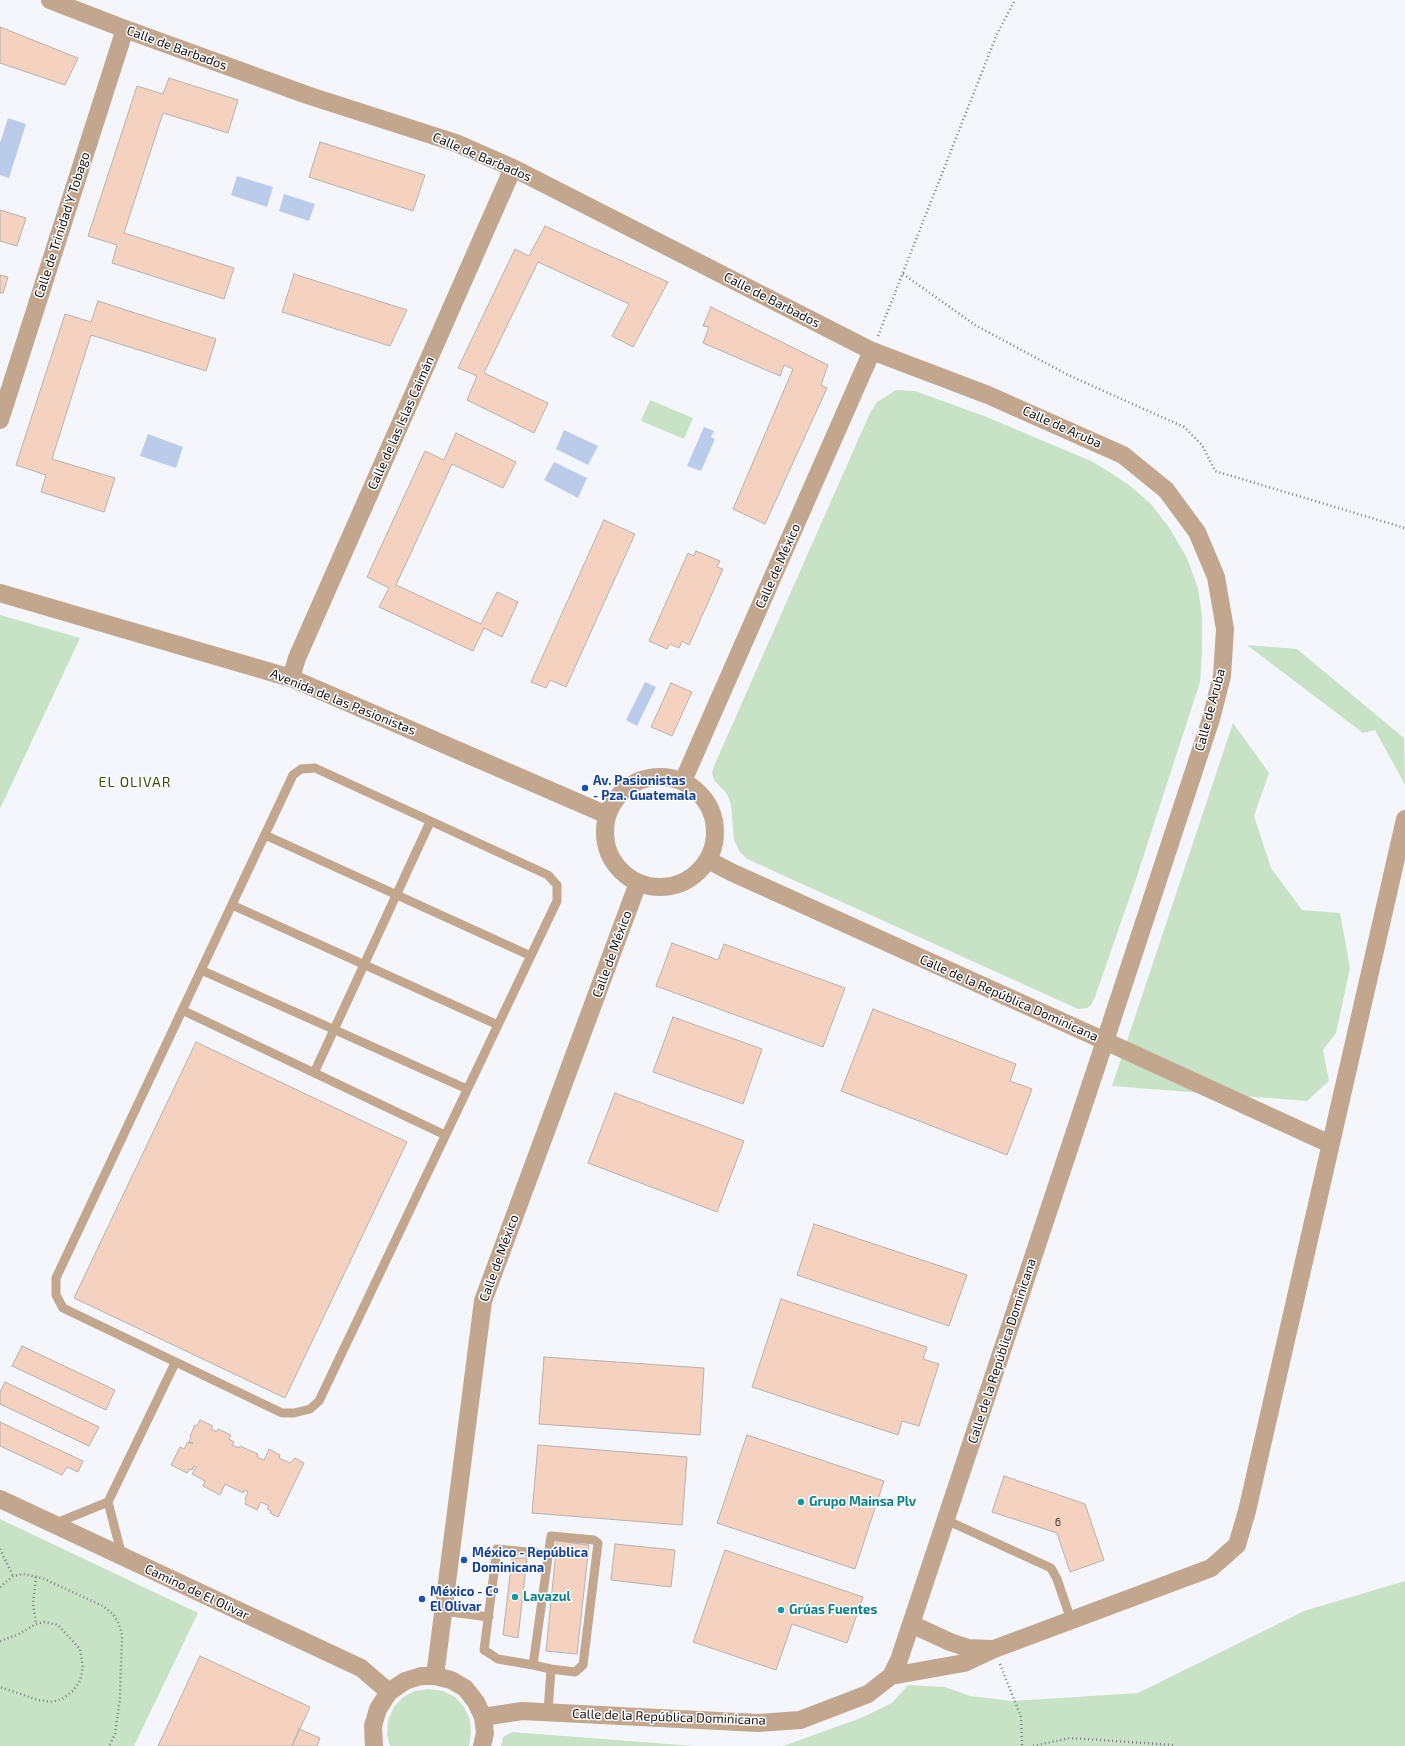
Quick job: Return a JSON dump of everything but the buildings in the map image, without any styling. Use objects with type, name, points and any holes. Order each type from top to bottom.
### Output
[{"type":"street","name":"Calle de Barbados","points":[[50,0],[306,95],[456,144],[513,168],[872,351]]},
{"type":"street","name":"Calle de Trinidad Y Tobago","points":[[0,420],[125,29]]},
{"type":"street","name":"Calle de las Islas Caimán","points":[[291,678],[297,658],[513,168]]},
{"type":"street","name":"Calle de México","points":[[683,781],[872,351]]},
{"type":"street","name":"Calle de Aruba","points":[[872,351],[988,395],[1123,455],[1166,490],[1197,532],[1216,577],[1225,629],[1222,676],[1211,719],[1105,1041]]},
{"type":"street","name":"Avenida de las Pasionistas","points":[[0,593],[291,678],[607,816]]},
{"type":"street","points":[[665,776],[683,781],[699,791],[710,806],[715,824],[715,842],[708,860],[698,872],[685,881],[670,886],[659,887],[638,883],[624,874],[614,862],[607,848],[605,831],[607,816],[616,799],[630,786],[646,778],[665,776]]},
{"type":"street","points":[[891,1676],[964,1663],[994,1649],[1211,1568],[1237,1545],[1247,1511],[1405,820]]},
{"type":"street","name":"Calle de la República Dominicana","points":[[483,1717],[522,1711],[758,1723],[800,1720],[868,1694],[891,1676],[899,1660],[1105,1041],[731,872],[708,860]]},
{"type":"street","name":"Calle de México","points":[[435,1676],[483,1300],[638,883]]},
{"type":"street","points":[[1105,1041],[1330,1144]]},
{"type":"street","name":"Camino de El Olivar","points":[[0,1499],[361,1668],[389,1692]]},
{"type":"street","points":[[911,1624],[950,1642],[968,1648],[994,1649]]},
{"type":"street","points":[[374,1746],[374,1720],[378,1709],[389,1692],[405,1681],[421,1676],[435,1676],[451,1680],[464,1688],[476,1702],[483,1717],[485,1734],[482,1746]]},
{"type":"lane","points":[[315,768],[548,876],[557,885],[557,901],[319,1401],[310,1409],[294,1413],[282,1413],[62,1308],[56,1295],[56,1278],[265,835],[294,775],[301,769],[315,768]]},
{"type":"lane","points":[[314,1073],[430,822]]},
{"type":"lane","points":[[265,835],[530,956]]},
{"type":"lane","points":[[232,905],[498,1025]]},
{"type":"lane","points":[[201,970],[467,1089]]},
{"type":"lane","points":[[182,1010],[445,1135]]},
{"type":"lane","points":[[122,1556],[108,1502],[175,1363]]},
{"type":"lane","points":[[54,1524],[108,1502]]},
{"type":"lane","points":[[946,1520],[1051,1568],[1071,1620]]},
{"type":"lane","points":[[533,1666],[551,1536],[594,1540],[598,1543],[583,1664],[575,1672],[533,1666],[498,1659],[484,1650],[497,1549],[548,1554]]},
{"type":"lane","points":[[443,1611],[489,1617]]},
{"type":"lane","points":[[548,1712],[551,1669]]},
{"type":"path","points":[[872,351],[997,34],[1015,0]]},
{"type":"path","points":[[903,274],[975,325],[1068,375],[1184,427],[1202,445],[1214,471],[1405,528]]},
{"type":"path","points":[[0,1549],[13,1576]]},
{"type":"path","points":[[0,1587],[13,1576],[23,1574],[42,1578],[103,1606],[113,1614],[119,1624],[122,1635],[120,1698],[114,1734],[109,1746]]},
{"type":"path","points":[[36,1577],[33,1604],[36,1624]]},
{"type":"path","points":[[0,1641],[16,1635],[36,1624],[44,1622],[58,1625],[80,1649],[82,1667],[80,1681],[73,1691],[62,1699],[52,1702],[38,1700],[0,1687]]},
{"type":"path","points":[[994,1649],[1021,1716],[1022,1746]]},
{"type":"path","points":[[1033,1746],[1070,1738],[1173,1745]]},
{"type":"green space","points":[[896,390],[915,391],[984,416],[1091,461],[1111,473],[1129,485],[1151,504],[1170,529],[1187,558],[1198,588],[1202,616],[1200,682],[1136,879],[1095,997],[1091,1005],[1087,1008],[1078,1009],[747,859],[740,852],[734,840],[731,805],[727,794],[714,780],[712,772],[714,766],[870,413],[877,402]]},
{"type":"green space","points":[[650,400],[693,418],[684,439],[641,421]]},
{"type":"green space","points":[[0,615],[80,638],[0,809]]},
{"type":"green space","points":[[1247,645],[1297,649],[1404,738],[1405,785],[1375,730],[1363,733]]},
{"type":"green space","points":[[1233,723],[1269,773],[1254,816],[1271,868],[1302,910],[1340,913],[1350,968],[1336,1033],[1323,1050],[1329,1081],[1307,1101],[1112,1086]]},
{"type":"green space","points":[[0,1519],[198,1613],[134,1746],[0,1746]]},
{"type":"green space","points":[[1405,1581],[1405,1746],[783,1746],[861,1718],[892,1703],[908,1685],[945,1687],[970,1696],[1012,1701],[1138,1693],[1304,1611]]},
{"type":"green space","points":[[429,1689],[443,1691],[455,1697],[464,1707],[470,1720],[471,1733],[469,1746],[390,1746],[387,1735],[388,1720],[394,1707],[403,1697],[415,1691]]},
{"type":"green space","points":[[512,1732],[694,1746],[501,1746],[503,1737]]},
{"type":"water","points":[[8,118],[26,124],[9,178],[0,175],[0,143]]},
{"type":"water","points":[[237,176],[273,187],[267,207],[231,195]]},
{"type":"water","points":[[284,194],[315,204],[309,221],[279,211]]},
{"type":"water","points":[[704,427],[714,431],[711,437],[715,439],[701,471],[687,466]]},
{"type":"water","points":[[564,430],[598,446],[588,465],[556,449]]},
{"type":"water","points":[[148,434],[183,447],[176,468],[140,456]]},
{"type":"water","points":[[554,462],[587,478],[578,498],[544,480]]},
{"type":"water","points":[[645,682],[656,687],[637,726],[626,720]]},
{"type":"place","name":"Av. Pasionistas - Pza. Guatemala","points":[[585,788]]},
{"type":"place","name":"Grupo Mainsa Plv","points":[[801,1502]]},
{"type":"place","name":"México - República Dominicana","points":[[464,1560]]},
{"type":"place","name":"Lavazul","points":[[515,1597]]},
{"type":"place","name":"México - Cº El Olivar","points":[[422,1599]]},
{"type":"place","name":"Grúas Fuentes","points":[[781,1610]]},
{"type":"district","name":"EL OLIVAR","points":[[135,782]]}]
